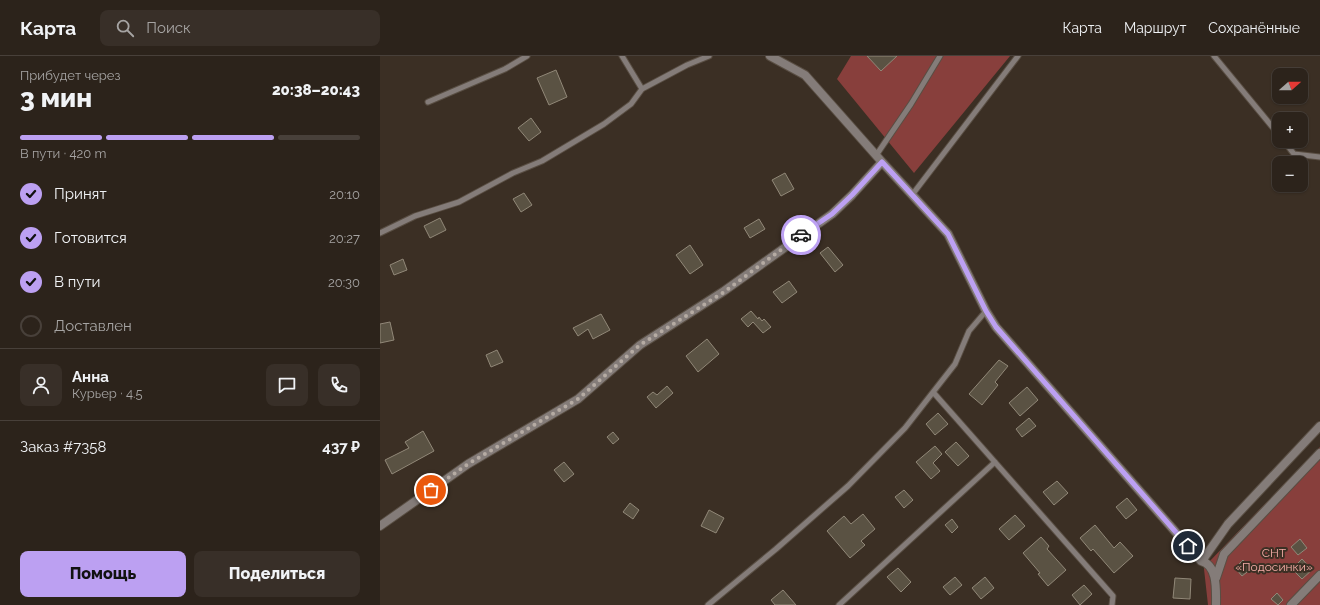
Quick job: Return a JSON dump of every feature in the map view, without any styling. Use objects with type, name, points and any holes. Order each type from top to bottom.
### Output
[{"type":"street","points":[[770,56],[806,75],[882,162],[948,234],[986,311],[1016,352],[1201,561],[1207,564],[1216,578]]},
{"type":"street","points":[[380,526],[468,464],[578,399],[640,345],[724,292],[832,214],[852,195],[882,162]]},
{"type":"street","points":[[1202,561],[1228,524],[1320,426]]},
{"type":"street","points":[[1216,605],[1216,578],[1224,554],[1320,453]]},
{"type":"street","points":[[1291,605],[1320,575]]},
{"type":"lane","points":[[428,102],[505,70],[527,56]]},
{"type":"lane","points":[[622,56],[642,89]]},
{"type":"lane","points":[[380,233],[415,216],[459,202],[513,173],[542,161],[604,124],[630,104],[642,89],[687,65],[709,56]]},
{"type":"lane","points":[[876,154],[911,104],[940,56]]},
{"type":"lane","points":[[912,195],[1018,56]]},
{"type":"lane","points":[[1214,56],[1272,126]]},
{"type":"lane","points":[[1289,148],[1294,154],[1320,157]]},
{"type":"lane","points":[[708,605],[776,549],[848,486],[905,428],[955,364],[969,331],[986,311]]},
{"type":"lane","points":[[933,392],[1113,596],[1112,605]]},
{"type":"lane","points":[[839,605],[995,462]]},
{"type":"green space","points":[[851,56],[1010,56],[914,173],[837,79]]},
{"type":"green space","name":"СНТ «Подосинки»","points":[[1320,447],[1320,605],[1208,605],[1203,560],[1207,564]]},
{"type":"building","points":[[867,56],[897,56],[881,71]]},
{"type":"building","points":[[556,70],[567,97],[549,105],[537,78]]},
{"type":"building","points":[[531,118],[541,132],[529,141],[518,128]]},
{"type":"building","points":[[785,173],[794,189],[781,196],[772,180]]},
{"type":"building","points":[[524,193],[532,205],[521,212],[513,199]]},
{"type":"building","points":[[440,218],[446,230],[430,238],[424,226]]},
{"type":"building","points":[[759,219],[765,229],[750,238],[744,228]]},
{"type":"building","points":[[690,245],[703,265],[690,274],[676,255]]},
{"type":"building","points":[[828,247],[843,265],[835,272],[820,253]]},
{"type":"building","points":[[403,259],[407,270],[394,275],[390,265]]},
{"type":"building","points":[[789,281],[797,292],[782,303],[773,292]]},
{"type":"building","points":[[751,311],[758,319],[759,317],[762,321],[764,319],[771,327],[763,333],[753,322],[748,327],[741,319]]},
{"type":"building","points":[[601,314],[610,330],[593,339],[588,329],[578,336],[573,328]]},
{"type":"building","points":[[390,322],[394,340],[380,343],[380,324]]},
{"type":"building","points":[[707,339],[719,354],[698,372],[686,356]]},
{"type":"building","points":[[497,350],[503,362],[491,367],[486,355]]},
{"type":"building","points":[[999,360],[1008,366],[995,382],[998,385],[982,405],[969,394]]},
{"type":"building","points":[[667,386],[673,393],[656,408],[647,397],[653,392],[657,395]]},
{"type":"building","points":[[1027,387],[1038,400],[1020,416],[1009,403]]},
{"type":"building","points":[[938,413],[948,424],[935,435],[926,424]]},
{"type":"building","points":[[1029,418],[1036,426],[1022,437],[1016,429]]},
{"type":"building","points":[[423,431],[434,451],[392,474],[385,460],[409,448],[405,442]]},
{"type":"building","points":[[613,432],[619,439],[613,444],[607,437]]},
{"type":"building","points":[[956,442],[969,456],[958,466],[945,452]]},
{"type":"building","points":[[935,446],[942,454],[933,463],[940,471],[931,479],[916,462]]},
{"type":"building","points":[[564,462],[574,474],[564,482],[554,470]]},
{"type":"building","points":[[1057,481],[1068,493],[1054,505],[1043,492]]},
{"type":"building","points":[[904,490],[913,500],[904,508],[895,497]]},
{"type":"building","points":[[1127,498],[1137,510],[1126,519],[1116,507]]},
{"type":"building","points":[[630,503],[639,510],[633,519],[623,512]]},
{"type":"building","points":[[709,510],[724,518],[716,533],[701,526]]},
{"type":"building","points":[[863,514],[875,529],[861,541],[865,545],[850,558],[827,531],[844,516],[851,524]]},
{"type":"building","points":[[1015,515],[1025,526],[1009,540],[999,529]]},
{"type":"building","points":[[952,519],[958,527],[952,533],[945,525]]},
{"type":"building","points":[[1095,525],[1114,548],[1120,542],[1133,556],[1114,573],[1093,549],[1091,551],[1080,538]]},
{"type":"building","points":[[1041,537],[1049,546],[1047,549],[1066,570],[1048,586],[1038,574],[1040,573],[1023,553]]},
{"type":"building","points":[[1300,539],[1307,548],[1298,555],[1291,547]]},
{"type":"building","points":[[1302,559],[1312,570],[1302,579],[1292,569]]},
{"type":"building","points":[[1243,560],[1251,569],[1242,576],[1235,568]]},
{"type":"building","points":[[898,568],[911,582],[901,592],[887,577]]},
{"type":"building","points":[[955,577],[962,585],[950,595],[943,587]]},
{"type":"building","points":[[985,577],[994,588],[981,599],[972,588]]},
{"type":"building","points":[[1175,578],[1191,579],[1190,599],[1173,598]]},
{"type":"building","points":[[1084,585],[1092,594],[1080,605],[1072,595]]},
{"type":"building","points":[[783,590],[796,605],[775,605],[771,600]]},
{"type":"building","points":[[1277,593],[1283,600],[1278,605],[1271,599]]},
{"type":"way so far","points":[[431,490],[468,464],[578,399],[640,345],[724,292],[801,235]]},
{"type":"route","points":[[801,235],[832,214],[852,195],[865,178],[882,162],[948,234],[986,311],[996,327],[1016,352],[1188,546]]}]
